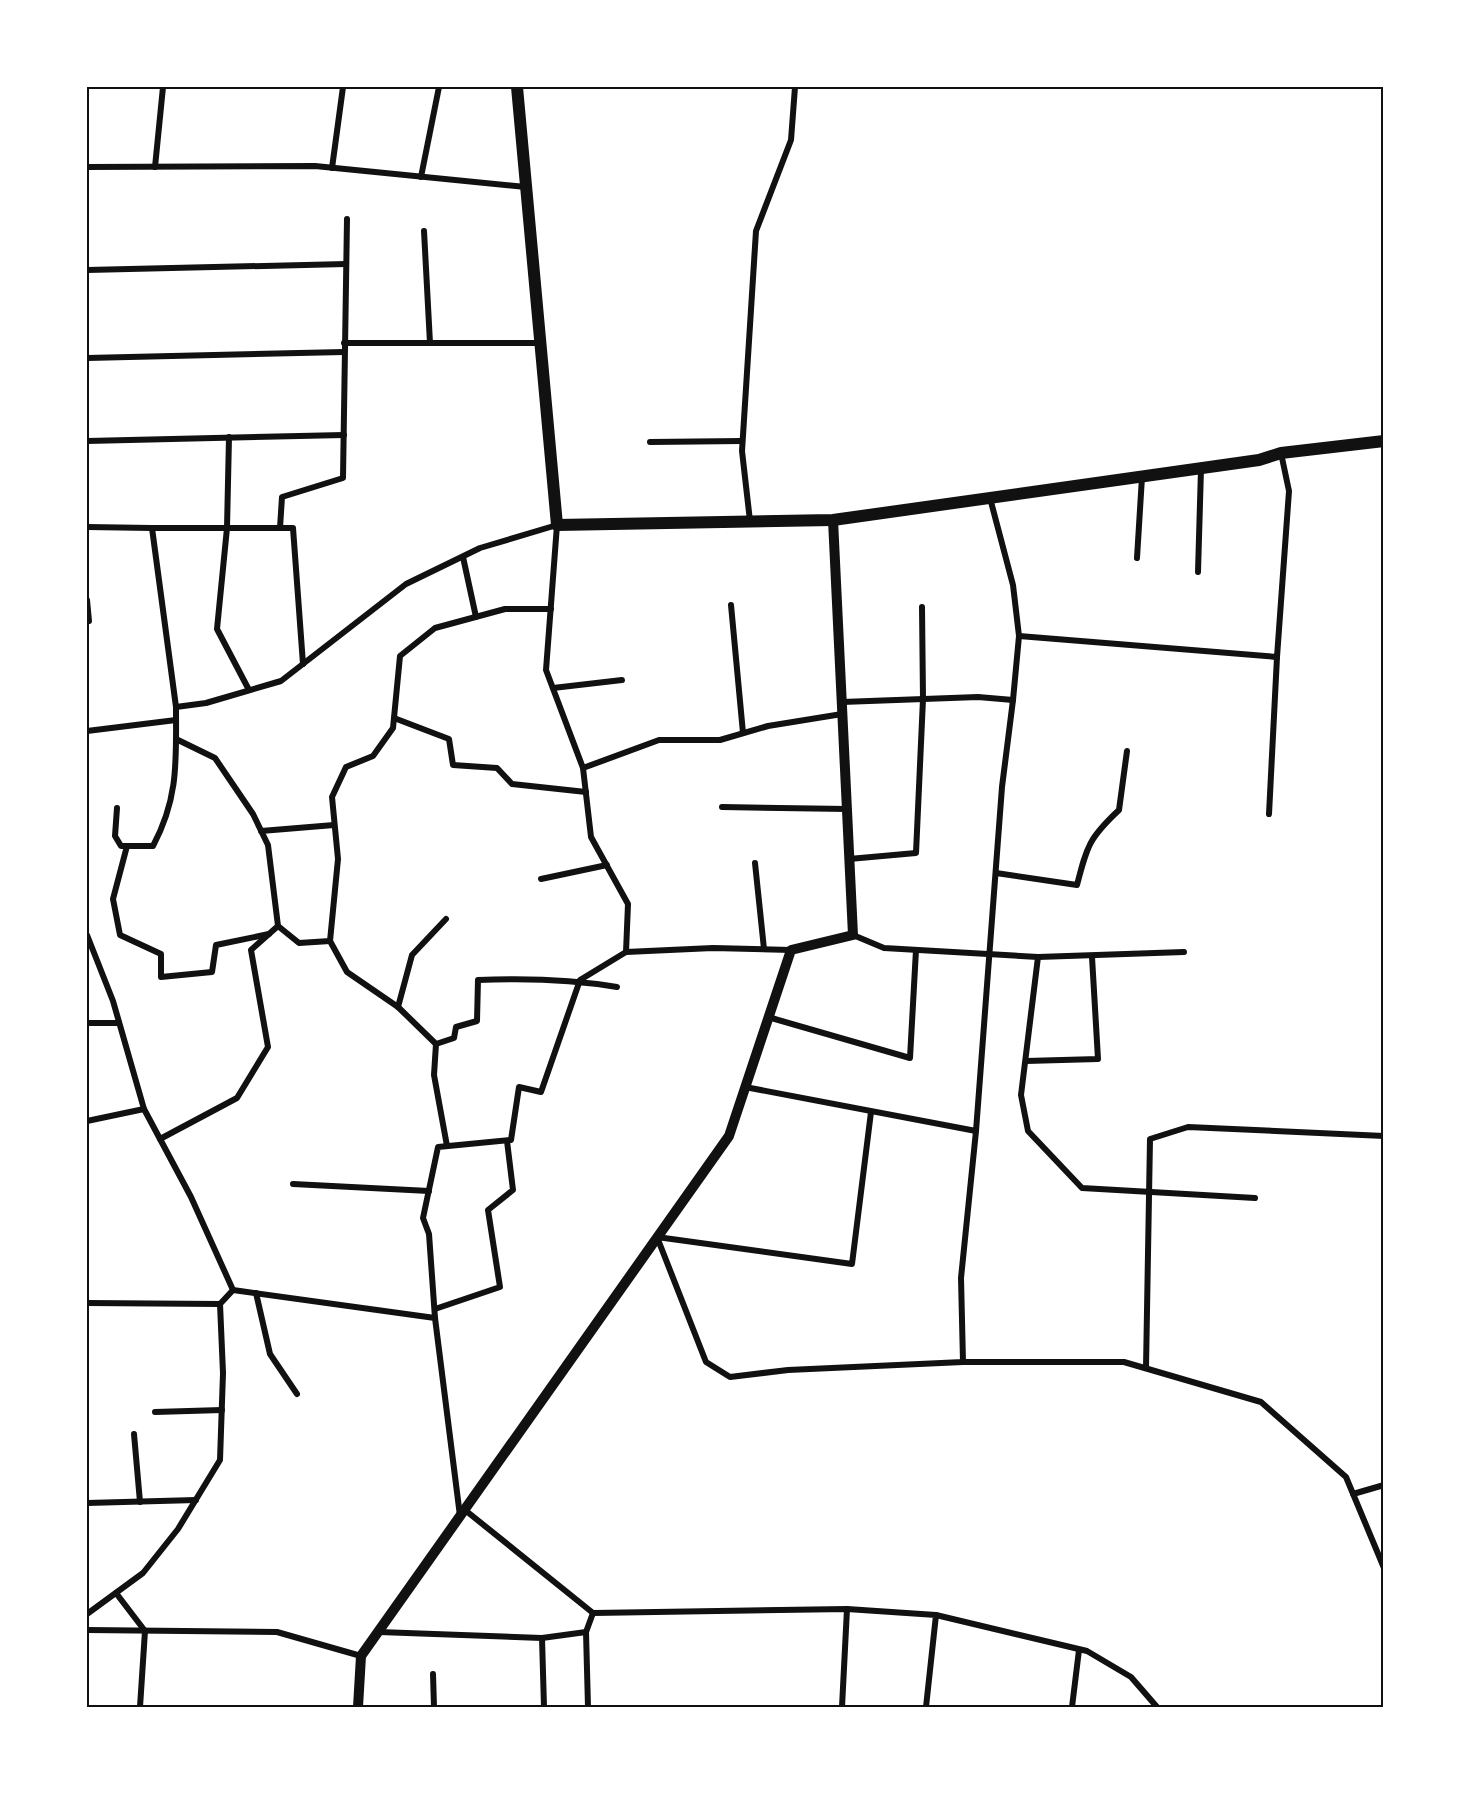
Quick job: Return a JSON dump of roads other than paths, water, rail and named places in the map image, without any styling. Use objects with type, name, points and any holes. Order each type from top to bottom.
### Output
[{"type":"main road","points":[[517,87],[557,525],[833,520],[1259,460],[1281,453],[1384,441]]},
{"type":"street","points":[[155,166],[163,87]]},
{"type":"street","points":[[332,168],[343,87]]},
{"type":"street","points":[[421,177],[438,87]]},
{"type":"street","points":[[750,522],[742,441],[756,231],[791,140],[795,87]]},
{"type":"street","points":[[87,166],[332,168],[526,187]]},
{"type":"street","points":[[280,528],[282,497],[343,478],[346,219]]},
{"type":"street","points":[[424,231],[430,343]]},
{"type":"street","points":[[87,270],[346,264]]},
{"type":"street","points":[[344,343],[540,343]]},
{"type":"street","points":[[87,358],[344,352]]},
{"type":"street","points":[[87,441],[344,435]]},
{"type":"street","points":[[229,438],[227,528],[217,629],[249,690]]},
{"type":"street","points":[[650,442],[742,441]]},
{"type":"street","points":[[1269,814],[1289,491],[1281,453]]},
{"type":"street","points":[[1198,572],[1201,468]]},
{"type":"street","points":[[1137,558],[1142,477]]},
{"type":"street","points":[[963,1362],[961,1278],[976,1131],[1002,787],[1019,636],[1013,585],[990,498]]},
{"type":"street","points":[[833,520],[853,935]]},
{"type":"street","points":[[176,706],[206,703],[281,681],[406,584],[480,548],[557,525],[546,670],[583,768],[591,837],[628,904],[626,952]]},
{"type":"street","points":[[87,527],[293,528],[303,664]]},
{"type":"street","points":[[117,808],[115,836],[121,846],[153,846],[167,819],[174,792],[176,706],[152,528]]},
{"type":"street","points":[[463,557],[476,617]]},
{"type":"street","points":[[87,600],[89,621]]},
{"type":"street","points":[[731,605],[743,733]]},
{"type":"street","points":[[849,859],[916,853],[924,699],[922,607]]},
{"type":"street","points":[[447,1146],[434,1074],[436,1044],[398,1007],[347,972],[330,941],[338,859],[332,797],[345,767],[373,756],[393,728],[400,656],[435,628],[505,609],[551,609]]},
{"type":"street","points":[[1019,636],[1277,657]]},
{"type":"street","points":[[553,688],[622,680]]},
{"type":"street","points":[[842,702],[978,697],[1013,700]]},
{"type":"street","points":[[583,768],[659,740],[720,740],[768,726],[842,714]]},
{"type":"street","points":[[394,718],[449,739],[453,765],[497,768],[512,784],[586,792]]},
{"type":"street","points":[[88,729],[176,720]]},
{"type":"street","points":[[176,739],[215,758],[261,831],[268,845],[278,926],[299,943],[330,941]]},
{"type":"street","points":[[996,873],[1077,885],[1087,846],[1096,831],[1119,810],[1127,751]]},
{"type":"street","points":[[722,807],[847,809]]},
{"type":"street","points":[[261,831],[334,825]]},
{"type":"street","points":[[127,846],[113,899],[120,935],[161,954],[161,977],[212,972],[216,945],[269,934]]},
{"type":"street","points":[[755,863],[764,949]]},
{"type":"street","points":[[541,879],[607,865]]},
{"type":"street","points":[[398,1007],[412,955],[446,919]]},
{"type":"street","points":[[160,1139],[237,1098],[268,1047],[251,950],[278,926]]},
{"type":"street","points":[[87,934],[119,1023],[144,1109],[191,1197],[233,1290]]},
{"type":"street","points":[[1157,1707],[1131,1677],[1087,1651],[936,1615],[847,1609],[593,1613],[462,1513],[435,1318],[429,1234],[423,1218],[438,1147],[511,1140],[519,1087],[541,1092],[580,980],[626,952],[713,948],[790,950],[853,935],[884,948],[1038,957],[1092,957],[1184,952]]},
{"type":"street","points":[[358,1707],[362,1656],[729,1136],[790,950]]},
{"type":"street","points":[[768,1017],[910,1058],[916,950]]},
{"type":"street","points":[[1038,957],[1021,1095],[1028,1131],[1082,1188],[1255,1198]]},
{"type":"street","points":[[1026,1061],[1098,1059],[1092,957]]},
{"type":"street","points":[[436,1044],[454,1038],[456,1027],[477,1021],[478,980],[535,978],[580,980],[617,987]]},
{"type":"street","points":[[87,1023],[119,1023]]},
{"type":"street","points":[[745,1087],[976,1131]]},
{"type":"street","points":[[87,1121],[144,1109]]},
{"type":"street","points":[[657,1237],[852,1264],[871,1112]]},
{"type":"street","points":[[1146,1368],[1150,1139],[1188,1127],[1384,1136]]},
{"type":"street","points":[[435,1309],[500,1287],[488,1210],[513,1190],[507,1141]]},
{"type":"street","points":[[293,1184],[429,1191]]},
{"type":"street","points":[[657,1237],[706,1362],[730,1377],[788,1370],[963,1362],[1124,1362],[1261,1402],[1346,1477],[1384,1568]]},
{"type":"street","points":[[233,1290],[435,1318]]},
{"type":"street","points":[[87,1614],[143,1573],[178,1529],[220,1460],[223,1373],[220,1304],[233,1290]]},
{"type":"street","points":[[256,1293],[270,1354],[297,1394]]},
{"type":"street","points":[[87,1303],[220,1304]]},
{"type":"street","points":[[155,1412],[222,1410]]},
{"type":"street","points":[[134,1434],[140,1502]]},
{"type":"street","points":[[1353,1494],[1384,1485]]},
{"type":"street","points":[[87,1503],[196,1500]]},
{"type":"street","points":[[116,1593],[145,1631],[140,1707]]},
{"type":"street","points":[[842,1707],[847,1609]]},
{"type":"street","points":[[588,1707],[586,1632],[593,1613]]},
{"type":"street","points":[[926,1707],[936,1615]]},
{"type":"street","points":[[87,1630],[277,1632],[362,1656]]},
{"type":"street","points":[[378,1632],[542,1638],[586,1632]]},
{"type":"street","points":[[542,1638],[544,1707]]},
{"type":"street","points":[[1072,1707],[1079,1650]]},
{"type":"street","points":[[433,1674],[434,1707]]}]
